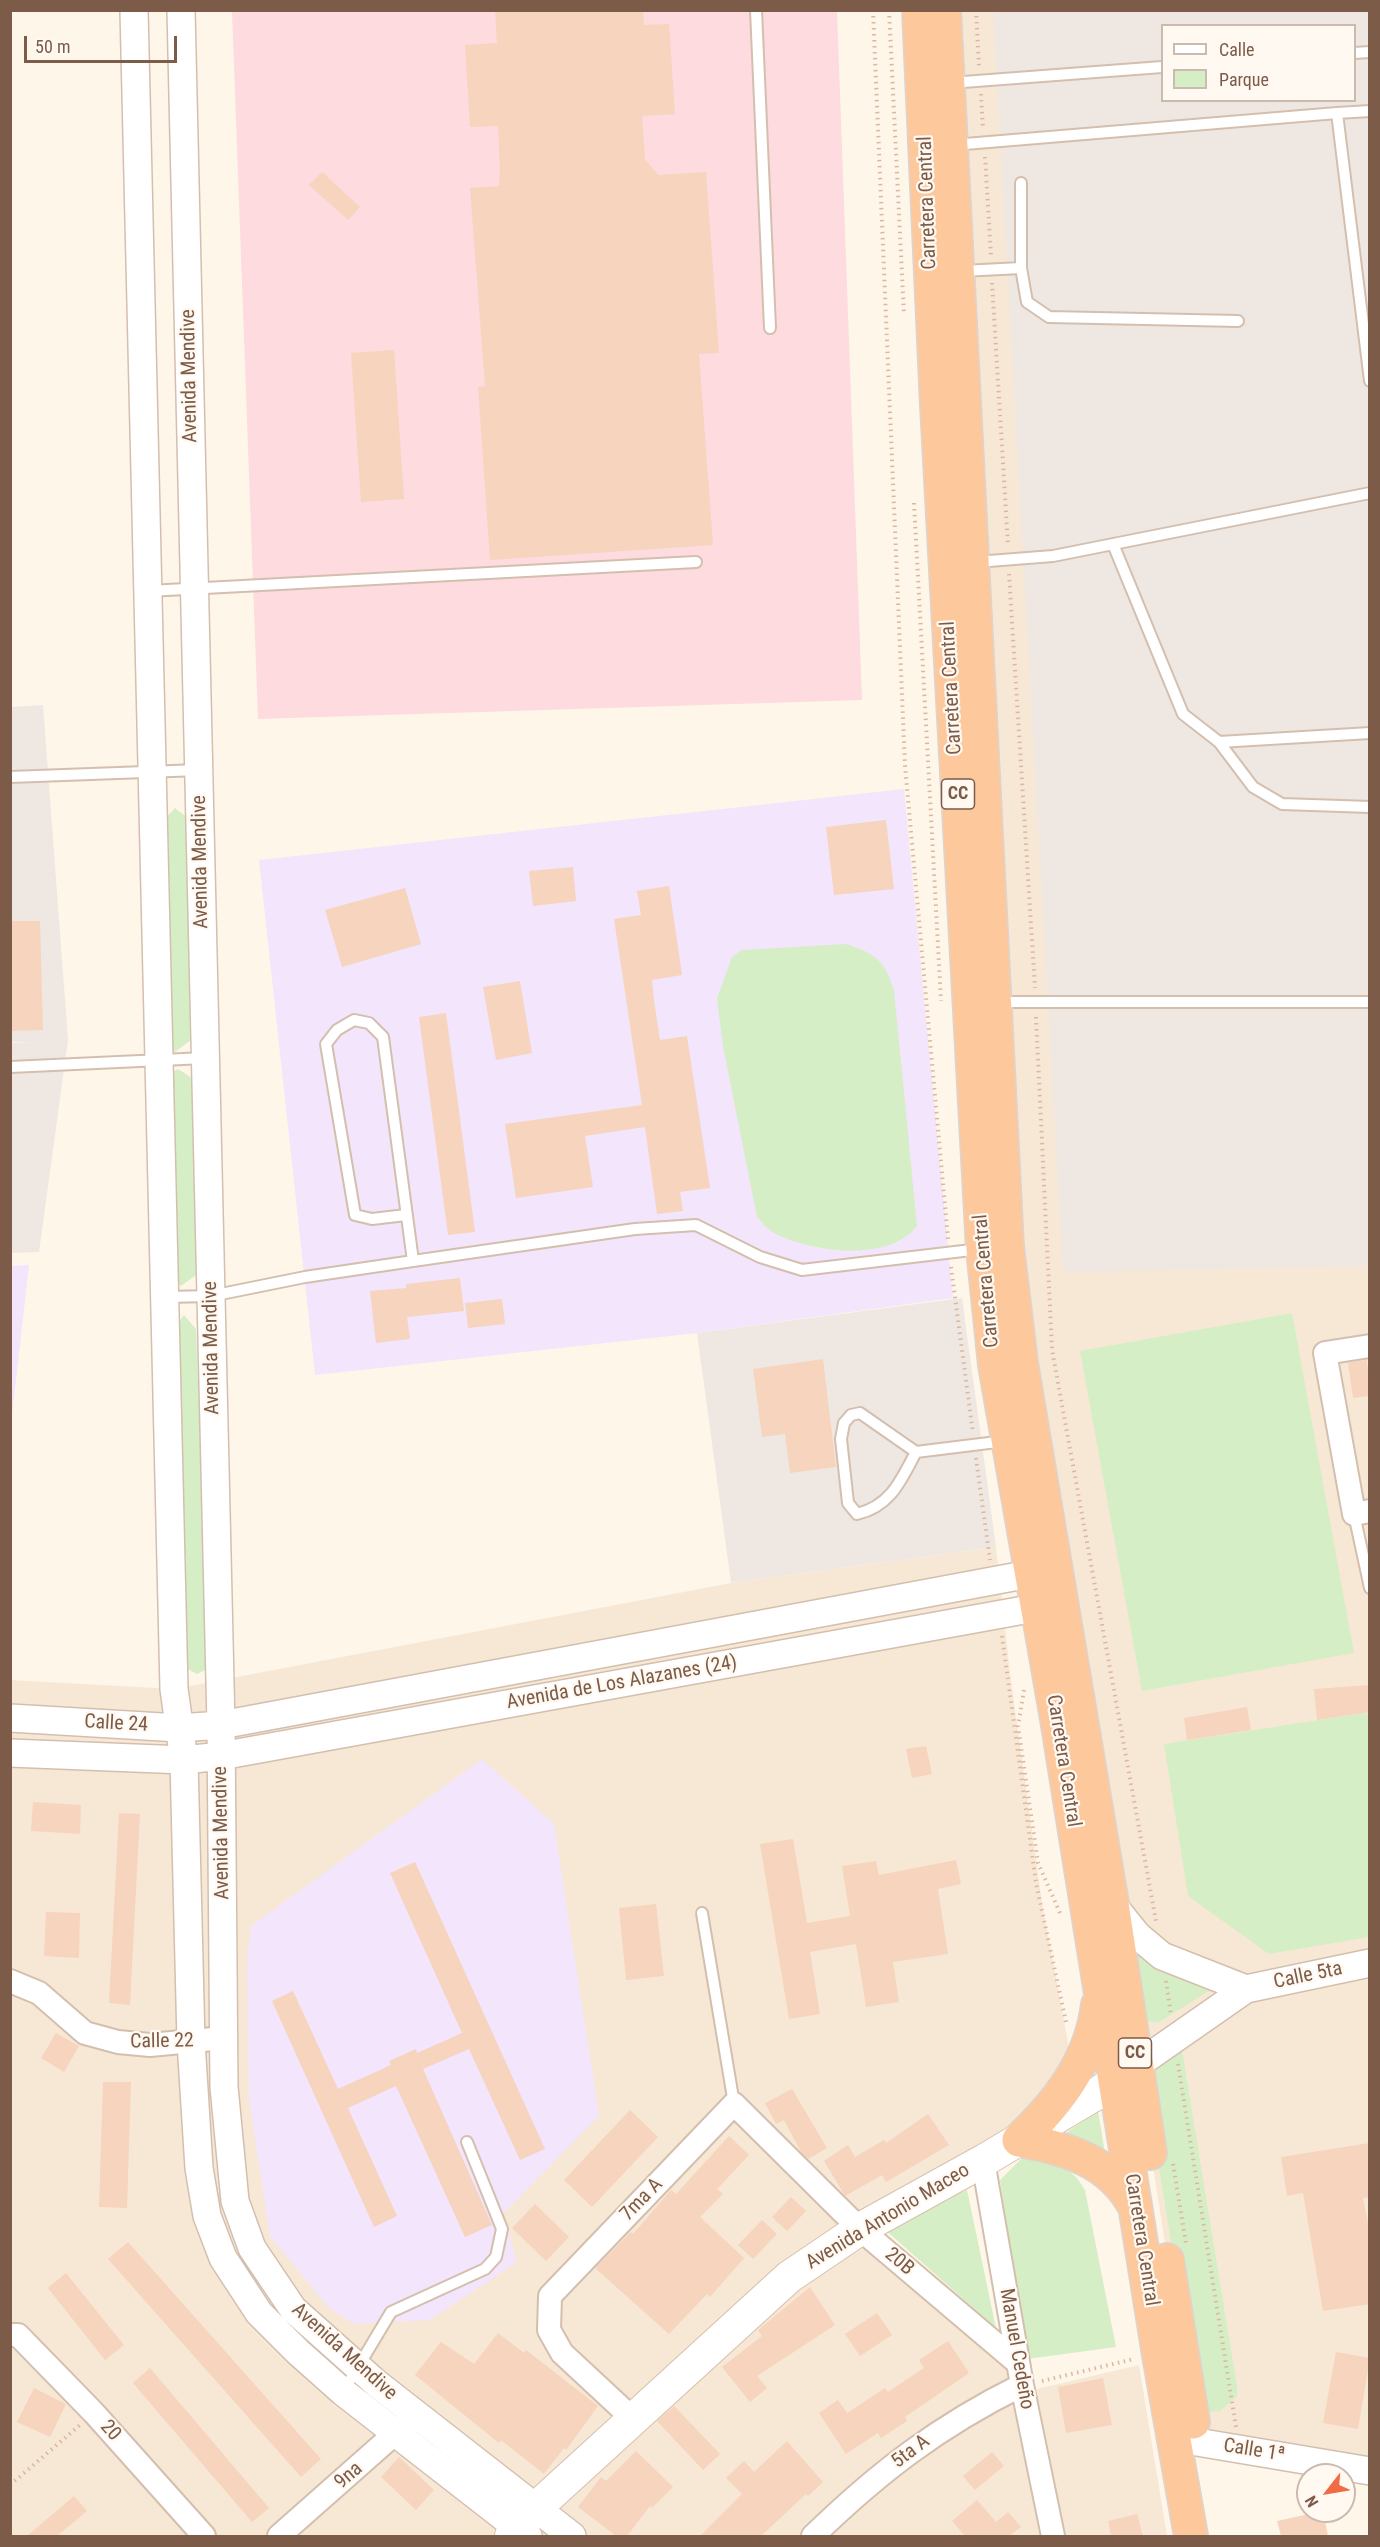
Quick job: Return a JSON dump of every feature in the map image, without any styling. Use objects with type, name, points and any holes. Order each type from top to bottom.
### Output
[{"type":"highway","name":"Carretera Central","points":[[919,10],[936,83]]},
{"type":"highway","name":"Carretera Central","points":[[944,10],[936,83],[958,563],[995,1248],[995,1365],[1008,1441],[1043,1572]]},
{"type":"highway","name":"Carretera Central","points":[[995,1248],[1021,1363],[1043,1572],[1099,1980],[1126,2073],[1185,2440],[1191,2536]]},
{"type":"highway","name":"Carretera Central","points":[[1048,1605],[1112,1904],[1137,2209],[1159,2355],[1214,2536]]},
{"type":"highway","points":[[1019,2140],[1050,2110],[1073,2078],[1091,2035],[1098,2008],[1099,1980]]},
{"type":"highway","points":[[1019,2140],[1056,2146],[1084,2157],[1116,2178],[1137,2209]]},
{"type":"main road","name":"Avenida Antonio Maceo","points":[[523,2528],[633,2419],[789,2277],[860,2229],[1019,2140],[1126,2073]]},
{"type":"street","name":"Avenida Mendive","points":[[134,10],[174,1689],[184,1760],[191,2042],[199,2168],[207,2216],[223,2258],[259,2313],[343,2392],[523,2528],[572,2536]]},
{"type":"street","name":"Avenida Mendive","points":[[182,10],[221,1725],[224,2087],[235,2201],[252,2248],[293,2309],[358,2367],[416,2414],[523,2528]]},
{"type":"street","points":[[1361,1512],[1325,1353],[1370,1346]]},
{"type":"street","name":"Avenida de Los Alazanes (24)","points":[[221,1725],[1043,1572]]},
{"type":"street","name":"Avenida de Los Alazanes (24)","points":[[184,1760],[221,1756],[1048,1605]]},
{"type":"street","name":"Calle 24","points":[[10,1718],[179,1728],[221,1725]]},
{"type":"street","name":"Calle 24","points":[[10,1753],[184,1760]]},
{"type":"street","points":[[1112,1904],[1137,1935],[1162,1956],[1245,1989]]},
{"type":"street","name":"Calle 5ta","points":[[1245,1989],[1370,1963]]},
{"type":"street","name":"Calle 22","points":[[10,1981],[39,1993],[85,2033],[118,2042],[140,2044],[224,2038]]},
{"type":"street","name":"Avenida Antonio Maceo","points":[[1126,2073],[1245,1989]]},
{"type":"street","name":"20B","points":[[734,2104],[860,2229],[1020,2374]]},
{"type":"street","name":"7ma A","points":[[633,2419],[562,2353],[549,2330],[550,2296],[734,2104]]},
{"type":"street","name":"Manuel Cedeño","points":[[983,2161],[1020,2374],[1053,2536]]},
{"type":"street","name":"20","points":[[10,2335],[18,2335],[94,2413],[204,2536]]},
{"type":"street","name":"5ta A","points":[[813,2536],[854,2496],[915,2447],[970,2411],[1020,2374]]},
{"type":"street","name":"9na","points":[[279,2536],[397,2434],[416,2414]]},
{"type":"street","name":"Calle 1ª","points":[[1185,2440],[1370,2471]]},
{"type":"lane","points":[[756,10],[770,328]]},
{"type":"lane","points":[[936,83],[1161,67]]},
{"type":"lane","points":[[939,146],[1370,111]]},
{"type":"lane","points":[[1337,113],[1370,381]]},
{"type":"lane","points":[[1021,183],[1021,268],[1028,302],[1049,317],[1238,321]]},
{"type":"lane","points":[[944,273],[992,268],[1021,268]]},
{"type":"lane","points":[[958,563],[1053,556],[1370,493]]},
{"type":"lane","points":[[1113,544],[1183,714],[1218,742],[1253,787],[1282,804],[1370,807]]},
{"type":"lane","points":[[148,591],[696,562]]},
{"type":"lane","points":[[1218,742],[1370,733]]},
{"type":"lane","points":[[10,777],[199,770]]},
{"type":"lane","points":[[983,1004],[1036,1001],[1370,1002]]},
{"type":"lane","points":[[406,1215],[372,1219],[355,1215],[326,1044],[337,1030],[354,1020],[369,1023],[383,1037],[413,1261]]},
{"type":"lane","points":[[10,1067],[206,1058]]},
{"type":"lane","points":[[165,1297],[211,1296],[305,1277],[413,1261],[635,1229],[696,1225],[760,1257],[802,1270],[995,1248]]},
{"type":"lane","points":[[916,1452],[893,1495],[872,1510],[858,1514],[848,1503],[841,1439],[844,1424],[851,1415],[860,1413],[916,1452],[1008,1441]]},
{"type":"lane","points":[[1361,1512],[1370,1588]]},
{"type":"lane","points":[[702,1913],[734,2104]]},
{"type":"lane","points":[[343,2392],[391,2312],[485,2269],[496,2257],[502,2229],[467,2142]]},
{"type":"path","points":[[976,10],[1036,1001],[1053,1350],[1162,1956],[1239,2449]]},
{"type":"path","points":[[1172,2157],[1188,2251]]},
{"type":"path","points":[[1020,2374],[1159,2355]]},
{"type":"path","points":[[10,2485],[94,2413]]},
{"type":"shaded area","points":[[232,11],[837,11],[862,700],[258,719]]},
{"type":"shaded area","points":[[944,11],[1369,11],[1369,2472],[1356,2470],[1356,2463],[1317,2463],[1196,2442],[1112,1904],[1021,1363]]},
{"type":"shaded area","points":[[993,11],[1369,11],[1369,1266],[1063,1272]]},
{"type":"shaded area","points":[[43,705],[68,1040],[39,1252],[11,1253],[10,1043],[34,1042],[11,1042],[11,707]]},
{"type":"shaded area","points":[[904,789],[953,1298],[697,1333],[315,1375],[259,860]]},
{"type":"shaded area","points":[[29,1265],[11,1424],[11,1266]]},
{"type":"shaded area","points":[[962,1298],[996,1547],[731,1583],[697,1333]]},
{"type":"shaded area","points":[[996,1547],[1011,1681],[1042,1903],[1072,2064],[1024,2124],[850,2230],[1013,2365],[1020,2393],[1139,2365],[1167,2536],[11,2536],[10,1680],[174,1689],[731,1583]]},
{"type":"shaded area","points":[[482,1759],[554,1824],[599,2116],[503,2214],[517,2262],[430,2320],[354,2324],[328,2307],[270,2236],[249,2099],[247,1962],[251,1926]]},
{"type":"green space","points":[[175,808],[188,818],[191,1040],[175,1052],[165,1040],[161,823]]},
{"type":"green space","points":[[847,944],[878,960],[887,972],[894,990],[917,1226],[904,1238],[888,1245],[849,1250],[828,1249],[789,1240],[771,1231],[757,1217],[723,1046],[717,999],[732,957],[742,950]]},
{"type":"green space","points":[[178,1069],[192,1078],[196,1275],[181,1286],[170,1275],[163,1076]]},
{"type":"green space","points":[[1292,1313],[1354,1653],[1142,1691],[1080,1351]]},
{"type":"green space","points":[[184,1315],[196,1329],[209,1668],[197,1674],[186,1668],[170,1334]]},
{"type":"green space","points":[[1369,1714],[1369,1937],[1269,1954],[1188,1896],[1164,1744]]},
{"type":"green space","points":[[1124,1938],[1182,1979],[1212,1989],[1158,2023],[1137,2019]]},
{"type":"green space","points":[[1182,2050],[1237,2387],[1237,2396],[1220,2411],[1208,2412],[1198,2407],[1145,2082],[1150,2070]]},
{"type":"green space","points":[[1098,2111],[1106,2159],[1061,2136]]},
{"type":"green space","points":[[1054,2157],[1077,2178],[1085,2190],[1116,2347],[1027,2359],[1000,2180],[1021,2159]]},
{"type":"green space","points":[[967,2190],[996,2328],[883,2228]]},
{"type":"building","points":[[495,10],[643,10],[644,25],[669,24],[675,114],[642,116],[645,159],[658,175],[706,172],[719,353],[699,354],[713,545],[490,560],[478,387],[485,386],[470,188],[499,186],[498,126],[470,127],[465,45],[497,43]]},
{"type":"building","points":[[322,172],[360,207],[348,220],[309,185]]},
{"type":"building","points":[[394,350],[404,499],[361,502],[351,353]]},
{"type":"building","points":[[886,820],[894,889],[834,895],[826,827]]},
{"type":"building","points":[[573,867],[576,901],[533,906],[529,871]]},
{"type":"building","points":[[669,886],[682,975],[652,980],[654,1001],[660,1040],[687,1036],[710,1188],[680,1192],[683,1211],[657,1214],[645,1127],[585,1136],[593,1187],[516,1198],[505,1124],[642,1105],[614,919],[641,915],[637,891]]},
{"type":"building","points":[[405,888],[421,944],[342,967],[325,910]]},
{"type":"building","points":[[10,921],[40,921],[43,1030],[10,1031]]},
{"type":"building","points":[[520,981],[532,1053],[496,1060],[483,987]]},
{"type":"building","points":[[446,1013],[475,1232],[448,1235],[419,1017]]},
{"type":"building","points":[[460,1278],[464,1311],[407,1317],[410,1339],[376,1343],[370,1291],[406,1288],[406,1284]]},
{"type":"building","points":[[502,1299],[505,1324],[468,1328],[465,1303]]},
{"type":"building","points":[[823,1359],[836,1467],[790,1473],[785,1434],[762,1437],[753,1369]]},
{"type":"building","points":[[1367,1360],[1370,1396],[1353,1398],[1348,1363]]},
{"type":"building","points":[[1370,1685],[1370,1712],[1317,1720],[1314,1689]]},
{"type":"building","points":[[1247,1707],[1251,1730],[1187,1740],[1184,1718]]},
{"type":"building","points":[[926,1746],[932,1774],[912,1778],[906,1749]]},
{"type":"building","points":[[33,1802],[81,1805],[80,1834],[31,1831]]},
{"type":"building","points":[[119,1813],[140,1814],[130,2005],[109,2003]]},
{"type":"building","points":[[793,1839],[807,1923],[850,1916],[842,1866],[876,1861],[879,1875],[956,1860],[961,1884],[938,1889],[948,1954],[893,1962],[899,2002],[866,2007],[856,1944],[810,1952],[820,2014],[789,2019],[760,1844]]},
{"type":"building","points":[[415,1862],[545,2149],[520,2160],[469,2049],[423,2069],[492,2225],[465,2237],[396,2086],[348,2108],[397,2216],[374,2227],[272,2001],[293,1991],[338,2089],[391,2065],[389,2061],[416,2049],[417,2053],[462,2033],[390,1873]]},
{"type":"building","points":[[656,1904],[664,1976],[626,1980],[619,1908]]},
{"type":"building","points":[[46,1912],[80,1913],[79,1958],[44,1956]]},
{"type":"building","points":[[56,2033],[79,2046],[64,2072],[41,2058]]},
{"type":"building","points":[[103,2082],[131,2082],[127,2208],[99,2207]]},
{"type":"building","points":[[792,2089],[827,2148],[808,2159],[801,2152],[784,2120],[776,2124],[765,2103]]},
{"type":"building","points":[[630,2110],[658,2137],[592,2207],[564,2180]]},
{"type":"building","points":[[928,2114],[949,2145],[886,2182],[882,2175],[845,2196],[824,2161],[848,2145],[855,2157],[884,2140],[886,2143]]},
{"type":"building","points":[[729,2136],[749,2155],[717,2189],[723,2194],[700,2217],[744,2258],[710,2297],[707,2294],[669,2334],[595,2268],[631,2232],[633,2234],[671,2190],[676,2194]]},
{"type":"building","points":[[1370,2143],[1370,2197],[1363,2198],[1370,2234],[1370,2304],[1323,2311],[1303,2193],[1287,2196],[1281,2157]]},
{"type":"building","points":[[791,2197],[806,2211],[787,2231],[772,2217]]},
{"type":"building","points":[[535,2204],[569,2237],[546,2261],[512,2228]]},
{"type":"building","points":[[762,2220],[777,2234],[753,2259],[738,2245]]},
{"type":"building","points":[[128,2242],[321,2459],[301,2477],[108,2259]]},
{"type":"building","points":[[66,2273],[124,2345],[105,2360],[48,2288]]},
{"type":"building","points":[[810,2287],[835,2325],[757,2376],[767,2388],[750,2402],[722,2367],[762,2336],[758,2330]]},
{"type":"building","points":[[877,2313],[892,2335],[860,2356],[845,2334]]},
{"type":"building","points":[[498,2333],[524,2353],[526,2350],[598,2406],[566,2450],[564,2448],[544,2474],[501,2440],[499,2443],[415,2375],[441,2342],[474,2364]]},
{"type":"building","points":[[948,2341],[969,2373],[905,2417],[907,2421],[881,2438],[878,2433],[846,2454],[819,2413],[838,2400],[847,2413],[885,2388],[888,2392],[924,2368],[919,2360]]},
{"type":"building","points":[[1336,2352],[1370,2358],[1358,2429],[1323,2423]]},
{"type":"building","points":[[150,2368],[269,2508],[252,2522],[133,2383]]},
{"type":"building","points":[[1103,2378],[1112,2425],[1066,2433],[1058,2387]]},
{"type":"building","points":[[34,2388],[66,2404],[50,2437],[17,2422]]},
{"type":"building","points":[[674,2406],[720,2454],[703,2470],[657,2421]]},
{"type":"building","points":[[787,2441],[823,2482],[808,2496],[806,2494],[761,2536],[700,2536],[742,2494],[726,2478],[744,2461],[754,2472]]},
{"type":"building","points":[[636,2451],[673,2487],[652,2508],[650,2506],[627,2536],[616,2536],[578,2507],[601,2477],[606,2481]]},
{"type":"building","points":[[992,2452],[1004,2466],[975,2490],[963,2476]]},
{"type":"building","points":[[399,2457],[434,2490],[416,2510],[381,2477]]},
{"type":"building","points":[[74,2496],[87,2511],[57,2536],[27,2536]]},
{"type":"building","points":[[977,2500],[996,2522],[1008,2512],[1021,2527],[1009,2536],[965,2536],[952,2521]]},
{"type":"building","points":[[1137,2514],[1143,2536],[1111,2536],[1108,2521]]},
{"type":"building","points":[[1296,2517],[1296,2523],[1325,2523],[1328,2536],[1281,2536],[1277,2521]]}]
